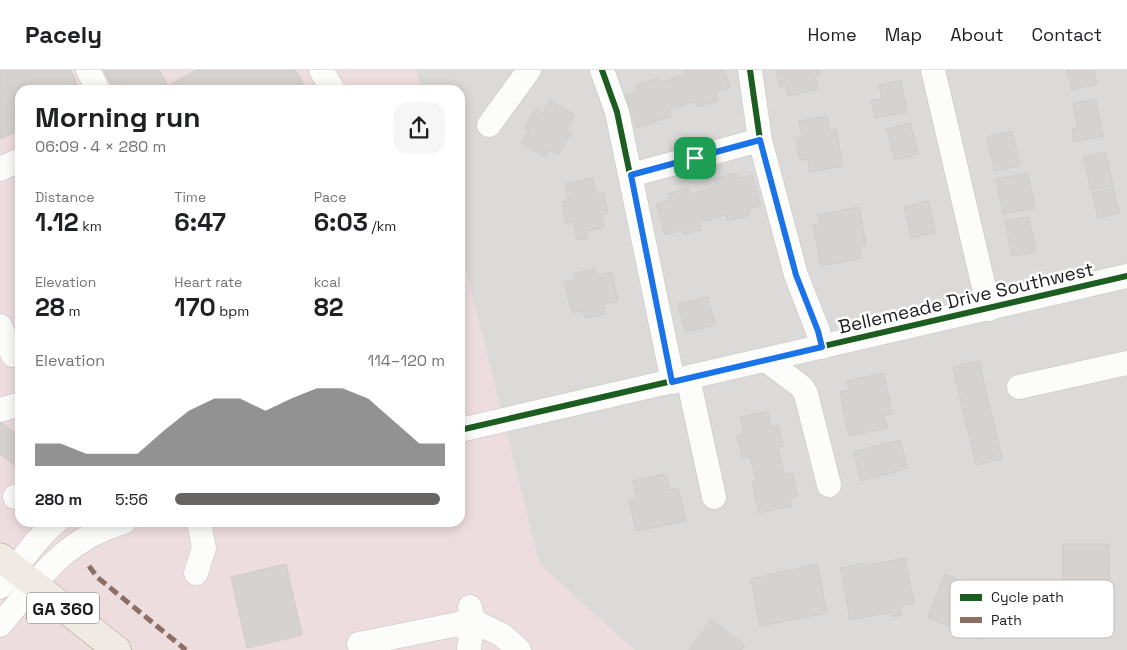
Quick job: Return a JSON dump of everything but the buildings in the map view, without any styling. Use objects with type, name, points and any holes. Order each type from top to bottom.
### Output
[{"type":"main road","name":"GA 360","points":[[12,575],[117,650]]},
{"type":"street","points":[[88,70],[96,85]]},
{"type":"street","points":[[321,70],[330,85]]},
{"type":"street","points":[[489,125],[529,70]]},
{"type":"street","points":[[602,70],[617,112],[680,380],[714,497]]},
{"type":"street","points":[[750,70],[760,140],[796,275],[818,331],[822,347]]},
{"type":"street","points":[[933,70],[988,309]]},
{"type":"street","points":[[631,175],[760,140]]},
{"type":"street","points":[[0,169],[15,162]]},
{"type":"street","name":"Bellemeade Drive Southwest","points":[[465,429],[1127,276]]},
{"type":"street","points":[[0,326],[13,355],[15,354]]},
{"type":"street","points":[[766,360],[802,387],[806,394],[829,485]]},
{"type":"street","points":[[1020,387],[1127,363]]},
{"type":"street","points":[[0,410],[15,406]]},
{"type":"street","points":[[0,625],[12,575],[37,540],[51,527]]},
{"type":"street","points":[[12,575],[54,561],[85,539],[113,527]]},
{"type":"street","points":[[196,573],[204,548],[200,527]]},
{"type":"street","points":[[359,644],[472,613]]},
{"type":"street","points":[[469,648],[472,613]]},
{"type":"street","points":[[472,613],[519,650]]},
{"type":"shaded area","points":[[0,70],[416,70],[420,85],[15,85],[15,527],[465,527],[465,267],[539,564],[634,650],[0,650]]},
{"type":"shaded area","points":[[416,70],[1127,70],[1127,650],[634,650],[539,564],[465,267],[465,85],[420,85]]},
{"type":"marked path","points":[[89,566],[97,577],[186,650]]},
{"type":"cycle path","points":[[602,70],[617,112],[673,382]]},
{"type":"cycle path","points":[[750,70],[760,140],[796,275],[818,331],[822,347]]},
{"type":"cycle path","points":[[465,429],[1127,276]]},
{"type":"route","points":[[760,140],[796,275],[818,331],[822,347],[672,382],[631,175],[695,158],[760,140]]}]
